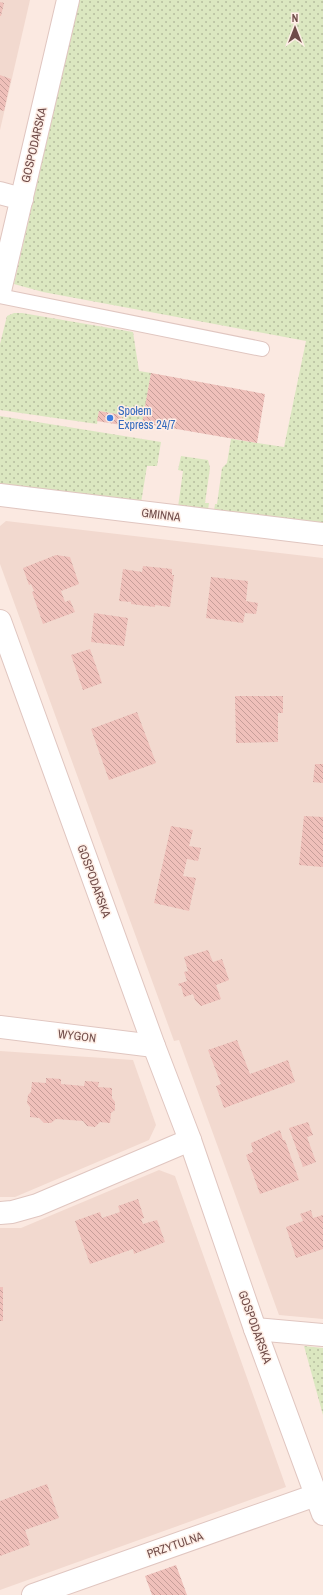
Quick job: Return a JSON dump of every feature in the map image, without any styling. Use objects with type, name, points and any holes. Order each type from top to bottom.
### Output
[{"type":"street","name":"GOSPODARSKA","points":[[0,291],[68,0]]},
{"type":"street","points":[[0,193],[22,199]]},
{"type":"street","name":"GMINNA","points":[[0,496],[323,534]]},
{"type":"street","name":"GOSPODARSKA","points":[[0,620],[154,1046],[190,1140],[255,1329],[320,1504]]},
{"type":"street","name":"WYGON","points":[[0,1027],[154,1046]]},
{"type":"street","points":[[0,1213],[12,1212],[37,1205],[190,1140]]},
{"type":"street","points":[[255,1329],[323,1335]]},
{"type":"street","name":"PRZYTULNA","points":[[33,1595],[320,1504]]},
{"type":"lane","points":[[0,296],[262,348]]},
{"type":"shaded area","points":[[0,0],[30,0],[0,130]]},
{"type":"shaded area","points":[[6,521],[323,558],[323,1319],[279,1315],[179,1040],[174,1041],[0,564],[0,526]]},
{"type":"shaded area","points":[[0,1051],[133,1060],[156,1125],[149,1140],[15,1197],[0,1197]]},
{"type":"shaded area","points":[[159,1170],[175,1176],[286,1487],[0,1590],[0,1228],[21,1228]]},
{"type":"green space","points":[[79,0],[323,0],[323,523],[214,511],[215,504],[217,504],[222,468],[227,463],[231,439],[284,447],[306,341],[43,292],[14,284]]},
{"type":"green space","points":[[14,313],[22,313],[133,332],[139,371],[151,373],[143,420],[138,419],[137,422],[126,429],[120,428],[122,415],[99,411],[97,424],[0,410],[0,344],[7,316]]},
{"type":"green space","points":[[0,416],[161,442],[157,466],[147,466],[141,503],[0,485]]},
{"type":"green space","points":[[181,456],[208,460],[210,468],[205,503],[209,503],[208,510],[178,507],[183,471],[178,470]]},
{"type":"green space","points":[[304,1346],[323,1348],[323,1415]]},
{"type":"building","points":[[0,2],[4,3],[1,16],[0,16]]},
{"type":"building","points":[[0,75],[11,79],[4,111],[0,110]]},
{"type":"building","points":[[151,373],[265,394],[257,443],[142,423]]},
{"type":"building","name":"Społem Express 24/7","points":[[99,411],[122,415],[121,425],[97,421]]},
{"type":"building","points":[[56,555],[70,557],[79,584],[61,591],[65,602],[70,600],[75,612],[43,624],[32,592],[34,591],[31,584],[29,585],[23,568]]},
{"type":"building","points":[[143,566],[172,569],[172,575],[174,575],[170,607],[155,605],[155,607],[119,601],[123,569],[142,572]]},
{"type":"building","points":[[211,577],[248,581],[246,601],[258,603],[256,614],[245,613],[243,623],[206,618]]},
{"type":"building","points":[[94,613],[128,618],[124,646],[91,642]]},
{"type":"building","points":[[90,649],[102,683],[83,690],[71,655]]},
{"type":"building","points":[[235,696],[283,696],[283,713],[278,713],[278,742],[236,743]]},
{"type":"building","points":[[137,712],[156,763],[109,780],[91,729]]},
{"type":"building","points":[[315,764],[323,764],[323,783],[313,782]]},
{"type":"building","points":[[304,816],[323,817],[323,867],[299,865]]},
{"type":"building","points":[[171,826],[193,830],[189,846],[201,848],[198,861],[187,859],[183,876],[196,878],[189,911],[154,903]]},
{"type":"building","points":[[208,950],[213,962],[222,959],[229,980],[216,985],[221,999],[201,1006],[195,1000],[193,994],[184,997],[181,986],[178,984],[187,981],[184,972],[188,971],[184,957]]},
{"type":"building","points":[[237,1040],[250,1074],[288,1060],[295,1082],[224,1108],[216,1086],[221,1084],[208,1050]]},
{"type":"building","points":[[46,1078],[61,1079],[61,1084],[84,1086],[85,1081],[99,1082],[98,1087],[112,1088],[112,1098],[115,1102],[115,1110],[111,1113],[110,1123],[100,1122],[95,1127],[87,1126],[83,1121],[56,1119],[51,1123],[44,1123],[39,1118],[30,1117],[30,1107],[27,1103],[28,1095],[31,1092],[32,1082],[46,1083]]},
{"type":"building","points":[[308,1122],[313,1135],[307,1137],[316,1162],[303,1167],[289,1128]]},
{"type":"building","points":[[280,1130],[299,1180],[260,1194],[246,1155],[253,1152],[251,1143]]},
{"type":"building","points":[[138,1199],[144,1218],[141,1219],[143,1224],[157,1220],[165,1242],[134,1254],[133,1249],[90,1264],[75,1221],[100,1212],[102,1218],[120,1212],[118,1206]]},
{"type":"building","points":[[311,1210],[313,1218],[323,1215],[323,1249],[296,1258],[286,1227],[303,1221],[300,1214]]},
{"type":"building","points":[[0,1287],[3,1287],[3,1321],[0,1321]]},
{"type":"building","points":[[47,1484],[59,1518],[25,1530],[30,1545],[0,1556],[0,1501]]},
{"type":"building","points":[[176,1565],[187,1595],[152,1595],[145,1576]]},
{"type":"place","name":"Społem Express 24/7","points":[[110,418]]}]
